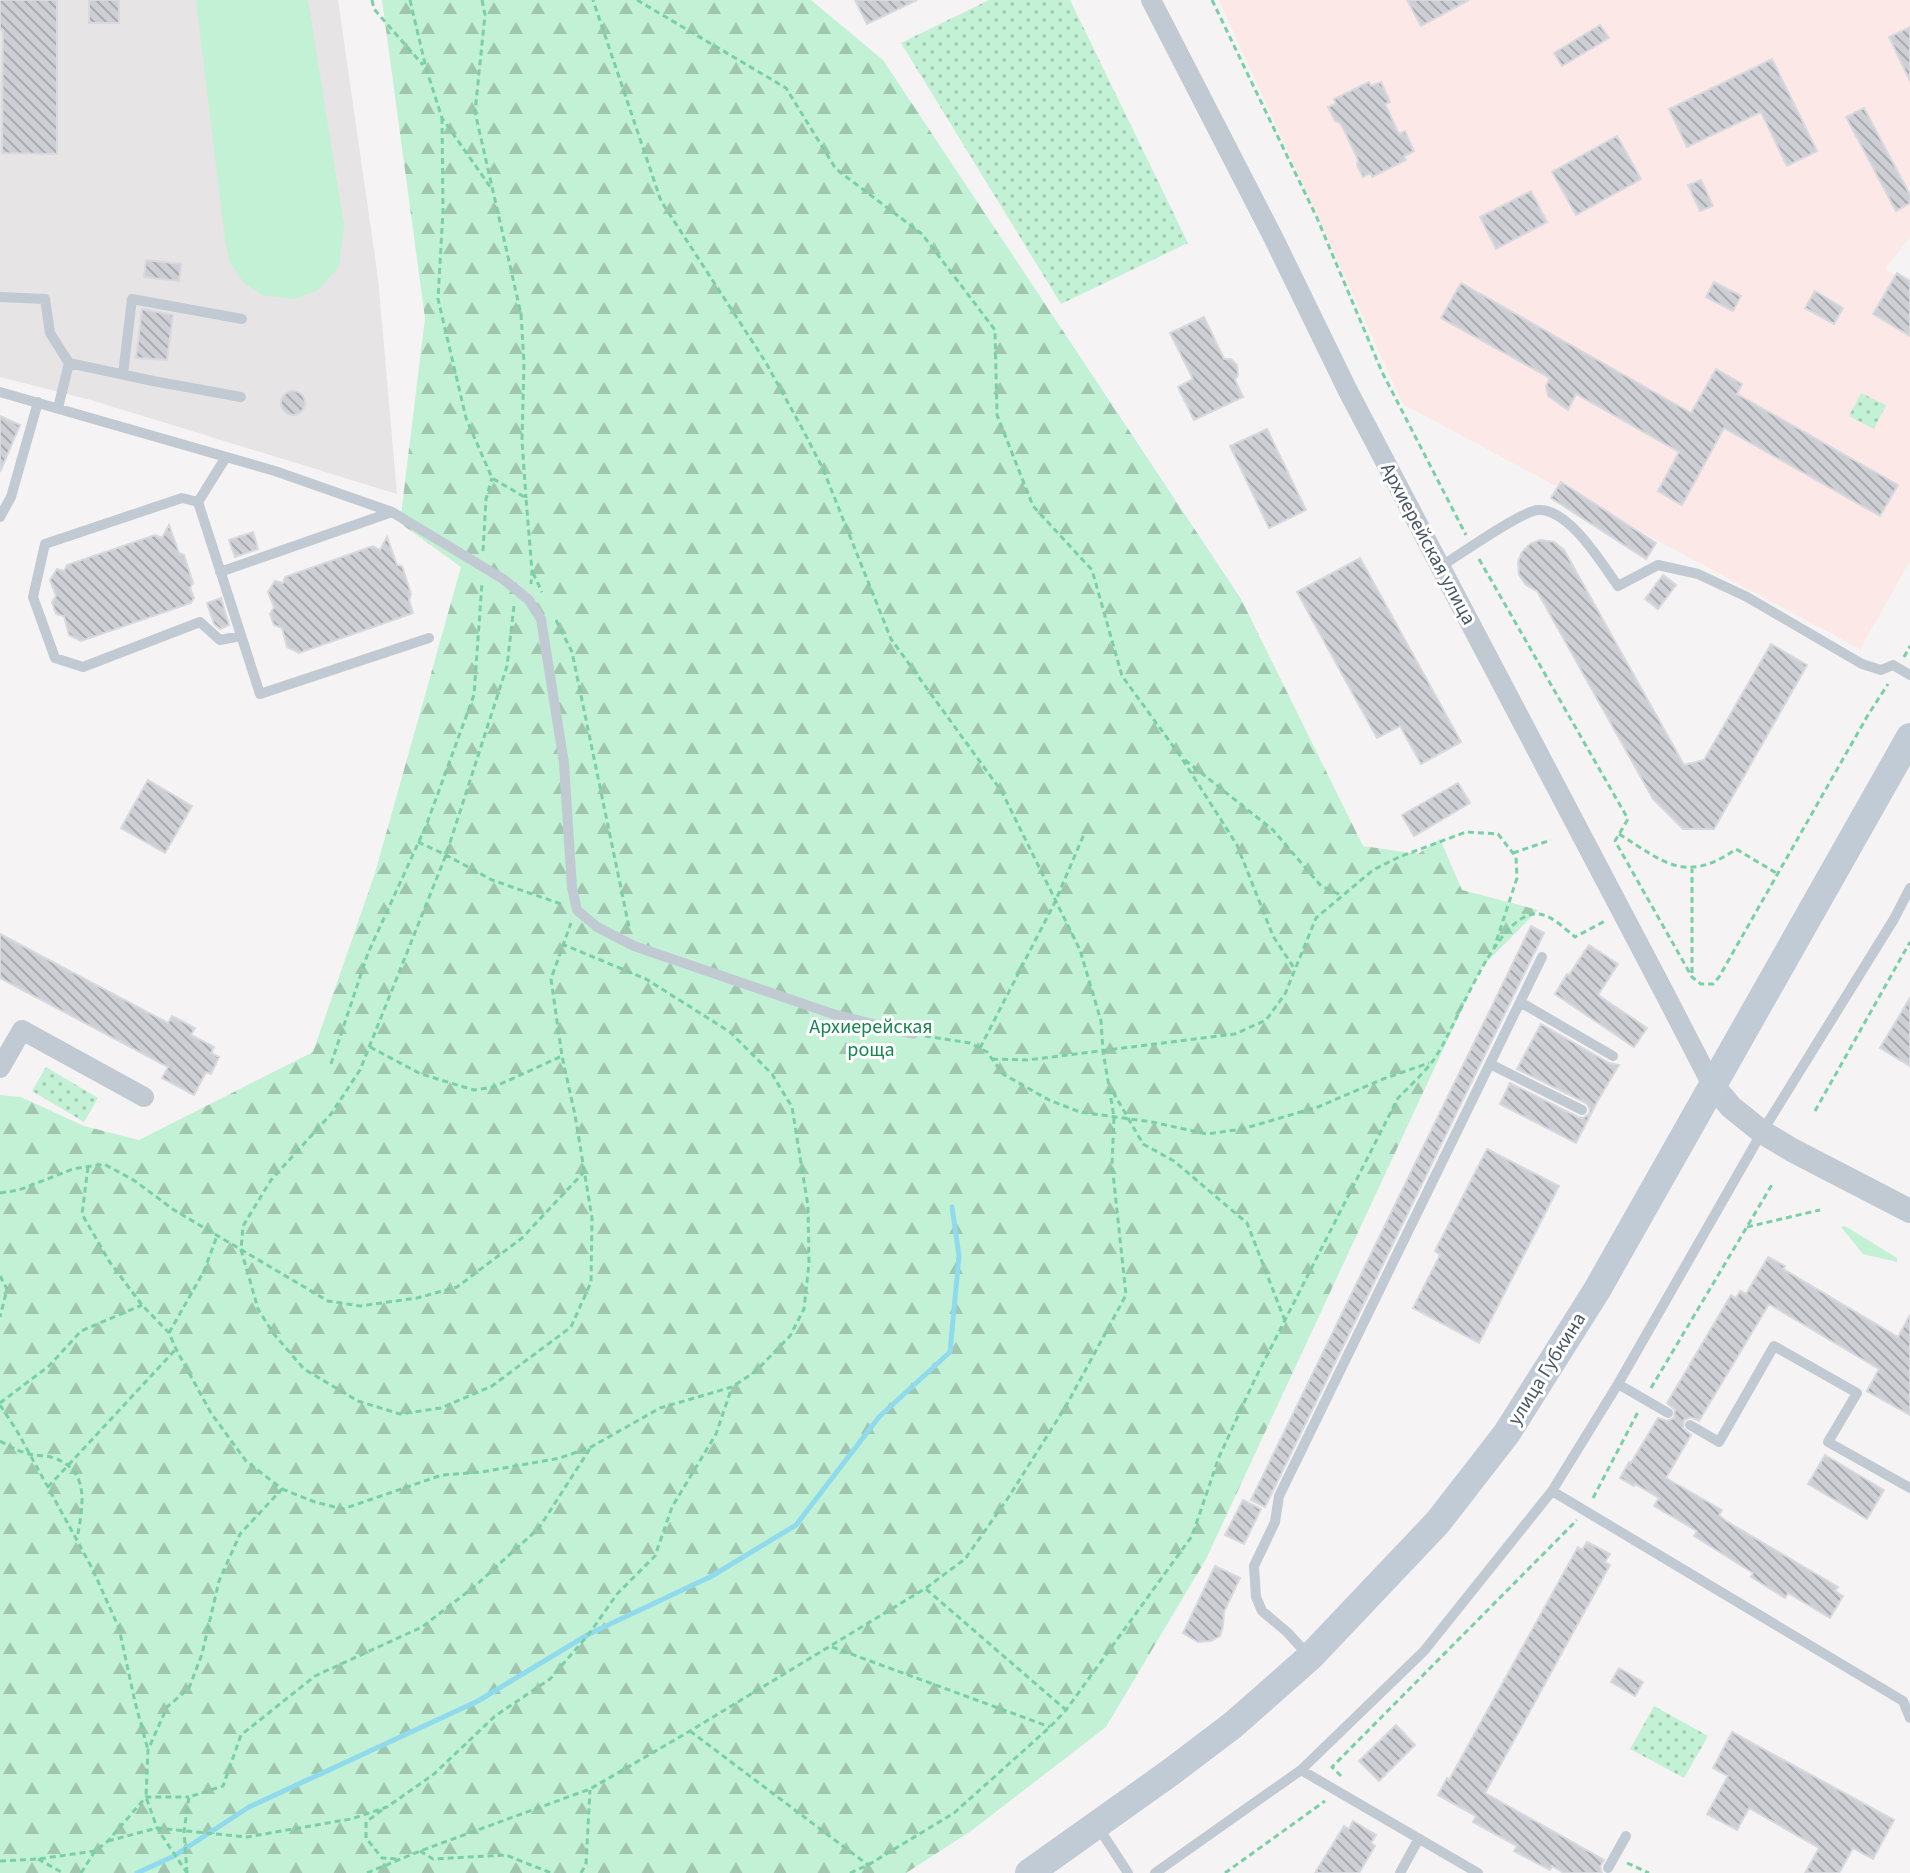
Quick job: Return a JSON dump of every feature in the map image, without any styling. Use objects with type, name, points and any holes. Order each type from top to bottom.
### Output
[{"type":"main road","name":"улица Губкина","points":[[1029,1873],[1233,1725],[1310,1657],[1438,1522],[1507,1433],[1597,1290],[1910,737]]},
{"type":"street","name":"Архиерейская улица","points":[[1151,0],[1274,239],[1331,359],[1712,1085]]},
{"type":"street","points":[[0,1068],[22,1030],[144,1097]]},
{"type":"street","points":[[1712,1085],[1731,1107],[1762,1132],[1910,1211]]},
{"type":"lane","points":[[0,297],[45,299],[50,333],[69,363],[58,408]]},
{"type":"lane","points":[[123,374],[132,299],[242,319]]},
{"type":"lane","points":[[69,363],[241,397]]},
{"type":"lane","points":[[0,392],[275,471],[392,512],[516,590],[529,600],[541,619],[550,666],[564,763],[572,888],[577,910],[597,927],[634,946],[833,1014],[913,1034]]},
{"type":"lane","points":[[0,517],[11,497],[38,402]]},
{"type":"lane","points":[[226,457],[198,502],[260,694],[429,638]]},
{"type":"lane","points":[[198,502],[182,498],[45,544],[33,597],[55,658],[83,667],[200,622],[220,640],[241,636]]},
{"type":"lane","points":[[1440,567],[1521,516],[1538,510],[1554,513],[1579,533],[1618,586],[1658,565],[1698,574],[1747,597],[1862,664],[1881,670],[1893,665],[1910,675]]},
{"type":"lane","points":[[220,572],[392,512]]},
{"type":"lane","points":[[1155,1873],[1301,1770],[1424,1651],[1552,1491],[1618,1384],[1762,1132],[1910,888]]},
{"type":"lane","points":[[1310,1657],[1262,1611],[1256,1597],[1254,1566],[1275,1522],[1279,1496],[1542,957]]},
{"type":"lane","points":[[1520,1002],[1613,1056]]},
{"type":"lane","points":[[1490,1064],[1582,1110]]},
{"type":"lane","points":[[1690,1425],[1719,1442],[1774,1346],[1857,1393],[1828,1442],[1910,1488]]},
{"type":"lane","points":[[1618,1384],[1668,1413]]},
{"type":"lane","points":[[1552,1491],[1903,1701],[1910,1718]]},
{"type":"lane","points":[[1301,1770],[1478,1873]]},
{"type":"lane","points":[[1097,1825],[1128,1873]]},
{"type":"lane","points":[[1608,1868],[1626,1836]]},
{"type":"lane","points":[[1400,1873],[1418,1840]]},
{"type":"path","points":[[372,0],[374,9],[426,68]]},
{"type":"path","points":[[410,0],[442,118],[443,211],[438,299],[466,418],[492,478],[526,498]]},
{"type":"path","points":[[482,0],[485,15],[475,112],[521,314],[524,363],[522,440],[532,571],[529,600]]},
{"type":"path","points":[[367,1873],[590,1789],[926,1588],[965,1559],[1066,1406],[1126,1295],[1112,1164],[1114,1117],[1101,1021],[1080,950],[1002,792],[891,639],[823,469],[803,430],[765,361],[661,201],[594,0]]},
{"type":"path","points":[[637,0],[786,88],[836,169],[922,234],[995,330],[997,415],[1033,506],[1092,570],[1122,676],[1181,757],[1237,845],[1273,936],[1294,968]]},
{"type":"path","points":[[1212,0],[1317,218],[1382,372],[1472,547],[1628,819],[1615,841],[1692,977],[1701,984],[1713,984],[1719,977],[1910,646]]},
{"type":"path","points":[[442,118],[493,191]]},
{"type":"path","points":[[331,1064],[368,953],[418,842],[474,695],[486,499],[492,478]]},
{"type":"path","points":[[532,571],[545,598]]},
{"type":"path","points":[[418,842],[446,855],[492,880],[577,910],[551,979],[592,1218],[591,1282],[571,1327],[492,1386],[441,1408],[400,1414],[358,1401],[304,1369],[273,1333],[258,1309],[241,1250],[243,1226],[271,1180],[331,1114],[360,1070],[446,855],[507,666],[516,590]]},
{"type":"path","points":[[552,611],[572,652],[634,946]]},
{"type":"path","points":[[1181,757],[1273,830],[1321,886],[1341,895]]},
{"type":"path","points":[[980,1048],[1055,902],[1085,832]]},
{"type":"path","points":[[992,1059],[1027,1060],[1235,1034],[1266,1020],[1285,994],[1316,918],[1373,870],[1466,832],[1498,834],[1516,857],[1517,878],[1493,951]]},
{"type":"path","points":[[1619,834],[1665,862],[1692,869],[1718,861],[1736,849],[1778,874]]},
{"type":"path","points":[[1513,853],[1551,840]]},
{"type":"path","points":[[1692,869],[1692,977]]},
{"type":"path","points":[[850,1873],[954,1813],[1050,1727],[1066,1710],[1192,1536],[1219,1457],[1255,1379],[1398,1098],[1432,1062],[1493,951],[1518,920],[1536,914],[1550,918],[1575,937],[1605,921]]},
{"type":"path","points":[[1815,1111],[1910,942]]},
{"type":"path","points":[[88,1167],[82,1214],[109,1261],[142,1305],[169,1333],[211,1413],[246,1461],[282,1489],[315,1502],[343,1509],[442,1475],[482,1472],[560,1458],[591,1447],[660,1408],[732,1387],[756,1371],[790,1336],[804,1309],[809,1263],[808,1206],[792,1107],[772,1074],[730,1032],[646,979],[562,944]]},
{"type":"path","points":[[913,1034],[970,1043],[987,1052],[1003,1074],[1049,1100],[1080,1112],[1129,1118],[1207,1134],[1242,1129],[1318,1107],[1432,1062]]},
{"type":"path","points":[[369,1046],[421,1074],[474,1090],[494,1087],[562,1056]]},
{"type":"path","points":[[1110,1088],[1143,1144],[1174,1161],[1247,1223],[1285,1321]]},
{"type":"path","points":[[0,1193],[19,1190],[73,1169],[104,1164],[135,1181],[174,1210],[328,1301],[360,1306],[417,1298],[457,1287],[522,1238],[584,1172]]},
{"type":"path","points":[[1747,1227],[1820,1210]]},
{"type":"path","points":[[169,1333],[204,1271],[217,1235]]},
{"type":"path","points":[[0,1276],[7,1289],[0,1317]]},
{"type":"path","points":[[142,1305],[81,1331],[49,1366],[0,1404],[92,1568],[119,1628],[148,1750],[146,1797],[157,1828],[187,1873]]},
{"type":"path","points":[[48,1487],[176,1349]]},
{"type":"path","points":[[351,1819],[366,1822],[434,1774],[495,1716],[550,1679],[589,1634],[617,1594],[655,1556],[672,1507],[716,1434],[732,1387]]},
{"type":"path","points":[[0,1441],[29,1454],[54,1458],[78,1475],[82,1503],[77,1541]]},
{"type":"path","points":[[81,1873],[95,1851],[108,1841],[146,1797],[189,1797],[223,1786],[241,1735],[315,1676],[422,1627],[474,1587],[539,1528],[591,1447]]},
{"type":"path","points":[[148,1750],[167,1707],[189,1688],[202,1654],[219,1581],[240,1534],[282,1489]]},
{"type":"path","points":[[926,1588],[1066,1710]]},
{"type":"path","points":[[831,1646],[1050,1727]]},
{"type":"path","points":[[690,1731],[868,1865]]},
{"type":"path","points":[[581,1873],[586,1864],[590,1789]]},
{"type":"path","points":[[1225,1873],[1337,1792]]},
{"type":"path","points":[[187,1873],[184,1831],[189,1797]]},
{"type":"path","points":[[108,1841],[157,1828],[247,1837],[351,1819],[387,1807]]},
{"type":"path","points":[[366,1822],[366,1838],[382,1858],[400,1859]]},
{"type":"path","points":[[0,1861],[95,1851]]},
{"type":"path","points":[[420,1851],[433,1859],[506,1855],[551,1873]]},
{"type":"path","points":[[1614,1857],[1649,1873]]},
{"type":"path","points":[[38,1859],[63,1873]]},
{"type":"shaded area","points":[[0,0],[338,0],[378,278],[397,494],[91,400],[0,377]]},
{"type":"shaded area","points":[[1219,0],[1910,0],[1910,237],[1885,269],[1910,285],[1910,561],[1860,649],[1403,404]]},
{"type":"green space","points":[[196,0],[308,0],[344,225],[339,267],[318,290],[295,299],[262,295],[243,282],[230,263]]},
{"type":"green space","name":"Архиерейская роща","points":[[382,0],[811,0],[883,60],[1241,599],[1363,846],[1418,854],[1440,839],[1462,890],[1538,910],[1481,968],[1206,1559],[1106,1727],[971,1831],[906,1873],[0,1873],[0,1095],[21,1097],[84,1126],[139,1140],[313,1052],[375,873],[461,567],[400,523],[425,318]]},
{"type":"green space","points":[[989,0],[1070,0],[1188,243],[1061,304],[901,43]]},
{"type":"green space","points":[[1861,393],[1886,405],[1874,429],[1849,416]]},
{"type":"green space","points":[[46,1067],[98,1098],[84,1122],[32,1091]]},
{"type":"green space","points":[[1845,1226],[1897,1258],[1897,1262],[1863,1254],[1841,1227]]},
{"type":"green space","points":[[1654,1706],[1708,1736],[1684,1778],[1630,1749]]},
{"type":"building","points":[[0,0],[57,0],[57,154],[2,153],[3,30],[0,30]]},
{"type":"building","points":[[89,0],[119,0],[119,23],[89,23]]},
{"type":"building","points":[[855,0],[917,0],[867,24]]},
{"type":"building","points":[[1407,0],[1469,0],[1421,26]]},
{"type":"building","points":[[1600,25],[1609,38],[1562,66],[1554,53]]},
{"type":"building","points":[[1910,27],[1910,81],[1889,37]]},
{"type":"building","points":[[1772,59],[1817,151],[1787,166],[1761,112],[1687,147],[1669,109]]},
{"type":"building","points":[[1369,82],[1371,86],[1381,82],[1390,102],[1385,104],[1399,134],[1405,131],[1414,151],[1404,156],[1406,160],[1372,177],[1371,173],[1363,177],[1345,132],[1328,107],[1336,104],[1334,99]]},
{"type":"building","points":[[1864,108],[1910,195],[1910,203],[1896,211],[1846,117]]},
{"type":"building","points":[[1617,136],[1641,179],[1576,215],[1552,172]]},
{"type":"building","points":[[1701,180],[1713,206],[1700,211],[1688,185]]},
{"type":"building","points":[[1531,191],[1547,222],[1496,249],[1480,217]]},
{"type":"building","points":[[146,260],[181,264],[179,281],[144,277]]},
{"type":"building","points":[[1897,273],[1910,281],[1910,336],[1873,314]]},
{"type":"building","points":[[1714,282],[1741,296],[1733,311],[1706,297]]},
{"type":"building","points":[[1461,283],[1691,413],[1716,369],[1742,384],[1737,394],[1898,485],[1880,516],[1724,428],[1682,505],[1658,491],[1679,452],[1576,394],[1568,410],[1548,396],[1546,386],[1550,378],[1441,318]]},
{"type":"building","points":[[1815,291],[1843,308],[1834,324],[1805,308]]},
{"type":"building","points":[[142,309],[173,315],[167,360],[136,358]]},
{"type":"building","points":[[1204,317],[1224,359],[1231,359],[1237,365],[1235,380],[1243,397],[1194,420],[1178,387],[1193,379],[1170,333]]},
{"type":"building","points":[[293,391],[301,395],[305,403],[301,411],[293,415],[285,411],[281,403],[285,395]]},
{"type":"building","points":[[0,416],[20,425],[0,472]]},
{"type":"building","points":[[1267,429],[1306,510],[1269,528],[1230,446]]},
{"type":"building","points":[[1561,482],[1656,543],[1646,559],[1551,498]]},
{"type":"building","points":[[169,525],[193,583],[190,588],[194,598],[191,603],[81,641],[69,635],[64,616],[56,614],[52,602],[56,596],[50,580],[57,569],[64,571],[67,565],[155,535],[162,538]]},
{"type":"building","points":[[253,532],[258,549],[235,557],[229,540]]},
{"type":"building","points":[[387,537],[397,565],[402,566],[413,613],[299,653],[287,647],[282,628],[274,625],[270,614],[274,607],[268,592],[275,581],[283,583],[285,577],[373,546],[380,550]]},
{"type":"building","points":[[1540,540],[1554,542],[1564,550],[1684,765],[1704,760],[1771,644],[1807,665],[1714,829],[1683,829],[1653,799],[1537,591],[1526,585],[1519,575],[1518,562],[1522,552]]},
{"type":"building","points":[[1360,558],[1461,742],[1421,764],[1400,726],[1377,738],[1297,592]]},
{"type":"building","points":[[1663,575],[1676,585],[1658,609],[1645,599]]},
{"type":"building","points":[[221,598],[229,625],[220,629],[214,624],[207,603]]},
{"type":"building","points":[[148,780],[192,806],[165,853],[121,828]]},
{"type":"building","points":[[1458,783],[1470,803],[1414,836],[1402,815]]},
{"type":"building","points":[[1531,926],[1544,933],[1265,1507],[1251,1500]]},
{"type":"building","points":[[0,934],[168,1023],[172,1016],[195,1028],[191,1035],[214,1047],[211,1053],[219,1057],[211,1074],[206,1072],[194,1095],[162,1078],[168,1067],[0,978]]},
{"type":"building","points":[[1589,945],[1618,964],[1598,995],[1647,1028],[1634,1047],[1555,994]]},
{"type":"building","points":[[1910,998],[1910,1066],[1880,1048]]},
{"type":"building","points":[[1541,1024],[1609,1063],[1619,1065],[1576,1143],[1500,1104],[1510,1083],[1578,1117],[1589,1114],[1586,1103],[1517,1069]]},
{"type":"building","points":[[1487,1149],[1559,1186],[1479,1343],[1413,1308],[1440,1255],[1435,1251]]},
{"type":"building","points":[[1768,1257],[1898,1337],[1910,1315],[1910,1415],[1867,1391],[1879,1369],[1769,1304],[1699,1421],[1691,1417],[1684,1420],[1683,1428],[1691,1435],[1666,1478],[1722,1510],[1719,1515],[1726,1521],[1838,1587],[1835,1591],[1843,1596],[1830,1618],[1788,1593],[1785,1598],[1751,1577],[1753,1573],[1694,1536],[1697,1531],[1654,1506],[1659,1498],[1620,1478],[1658,1418],[1667,1421],[1674,1418],[1675,1410],[1667,1403],[1731,1295],[1736,1298],[1740,1291],[1746,1294]]},
{"type":"building","points":[[1825,1455],[1884,1490],[1867,1519],[1808,1484]]},
{"type":"building","points":[[1243,1500],[1261,1509],[1244,1544],[1225,1535]]},
{"type":"building","points":[[1587,1542],[1610,1554],[1605,1562],[1610,1565],[1485,1793],[1604,1860],[1600,1867],[1602,1873],[1564,1873],[1552,1866],[1550,1870],[1514,1851],[1517,1846],[1473,1822],[1476,1816],[1438,1795],[1578,1547],[1582,1550]]},
{"type":"building","points":[[1215,1566],[1240,1578],[1224,1612],[1220,1636],[1211,1641],[1198,1642],[1183,1633]]},
{"type":"building","points":[[1619,1668],[1643,1682],[1635,1696],[1611,1682]]},
{"type":"building","points":[[1396,1725],[1415,1745],[1379,1781],[1359,1761]]},
{"type":"building","points":[[1732,1732],[1894,1820],[1873,1859],[1853,1848],[1839,1873],[1805,1873],[1819,1848],[1749,1808],[1737,1830],[1707,1814],[1728,1776],[1713,1768]]},
{"type":"building","points":[[1353,1821],[1376,1835],[1371,1843],[1375,1846],[1359,1873],[1315,1873],[1344,1826],[1349,1829]]},
{"type":"waterway","points":[[137,1873],[174,1856],[249,1807],[478,1701],[589,1634],[712,1576],[796,1525],[879,1417],[950,1352],[959,1256],[952,1207]]}]
